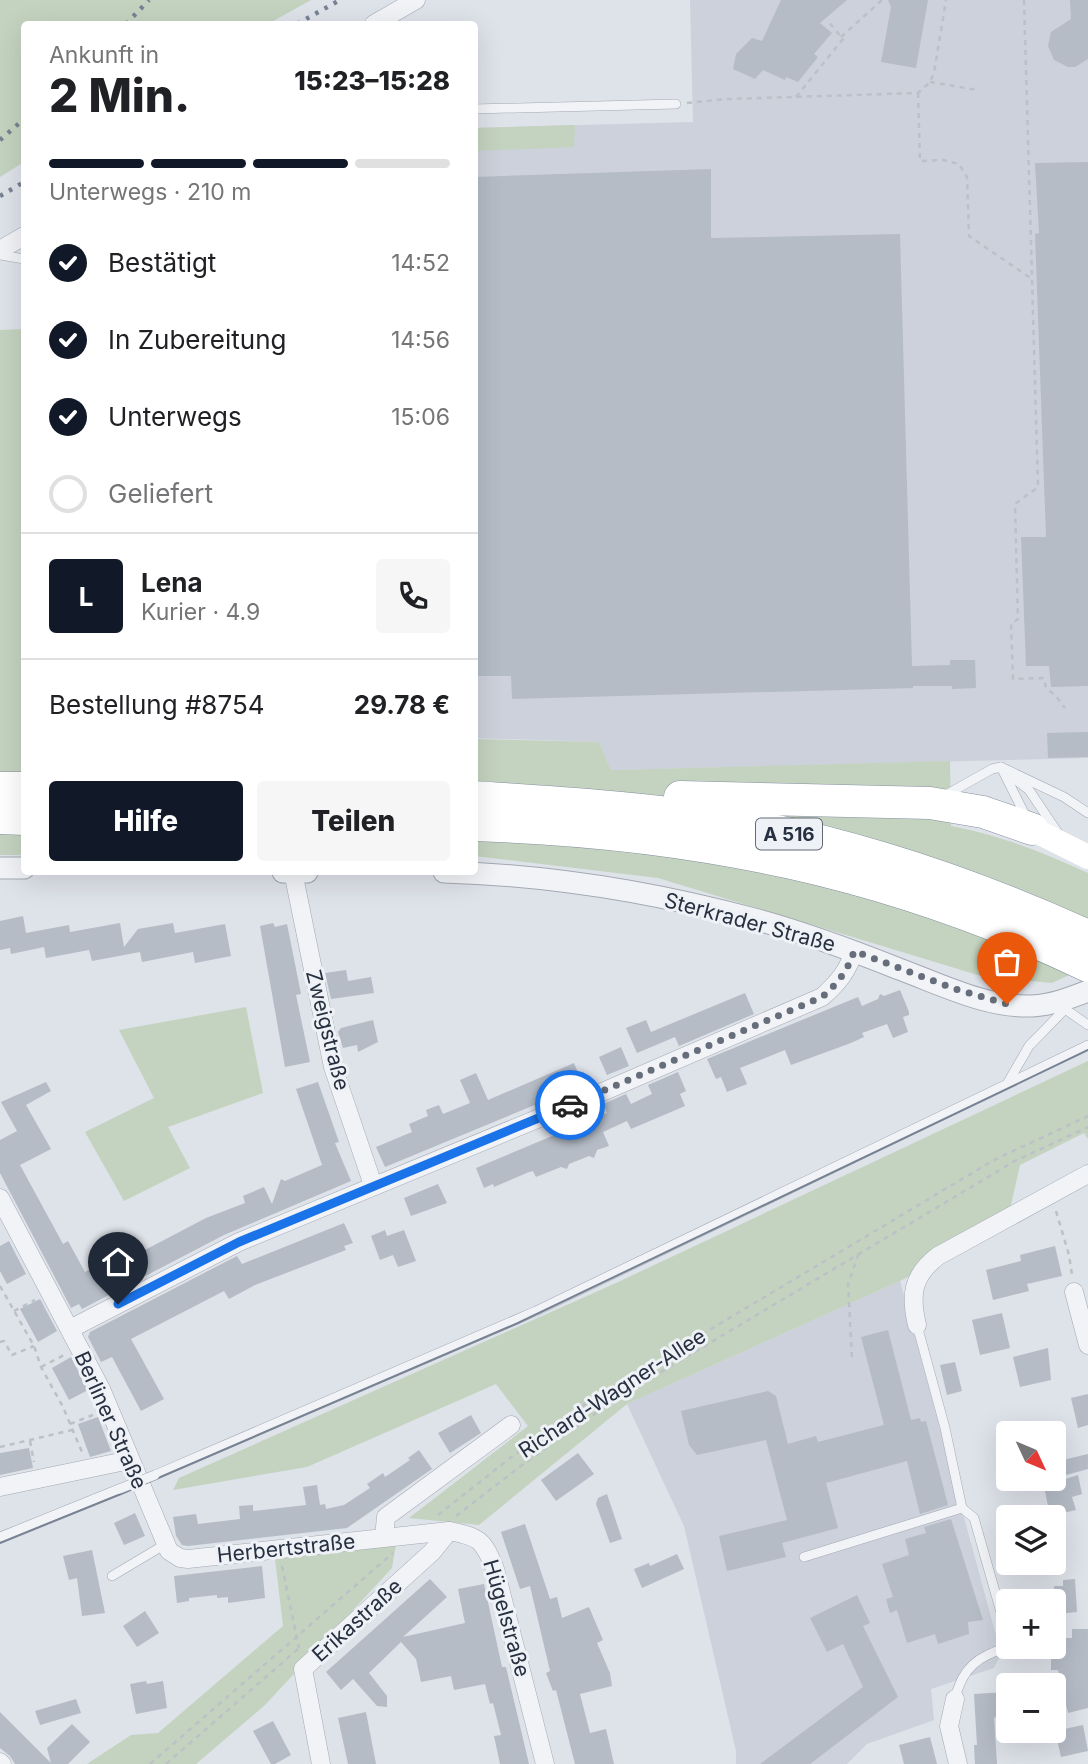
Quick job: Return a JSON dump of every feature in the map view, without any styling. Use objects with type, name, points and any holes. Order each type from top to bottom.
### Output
[{"type":"highway","points":[[0,788],[21,788]]},
{"type":"highway","points":[[478,797],[633,794],[716,799],[930,803],[983,813],[1032,829]]},
{"type":"highway","name":"A 516","points":[[478,797],[658,811],[784,833],[930,872],[1088,936]]},
{"type":"highway","points":[[0,818],[21,819]]},
{"type":"highway","name":"A 516","points":[[478,825],[646,837],[704,845],[820,868],[918,897],[988,922],[1088,965]]},
{"type":"main road","points":[[1032,829],[1081,853]]},
{"type":"street","points":[[379,21],[416,0]]},
{"type":"street","points":[[0,253],[21,238]]},
{"type":"street","points":[[0,868],[21,868]]},
{"type":"street","name":"Zweigstraße","points":[[294,875],[333,1068],[373,1185]]},
{"type":"street","name":"Sterkrader Straße","points":[[478,875],[552,880],[658,897],[755,919],[854,951],[955,989],[1007,1004],[1063,1005],[1088,991]]},
{"type":"street","points":[[70,1329],[239,1242],[600,1093],[822,997],[838,982],[854,951]]},
{"type":"street","points":[[917,1325],[913,1306],[914,1289],[919,1274],[927,1264],[937,1256],[1088,1174]]},
{"type":"street","name":"Berliner Straße","points":[[0,1198],[80,1347],[109,1409],[164,1545]]},
{"type":"street","points":[[1074,1292],[1088,1345]]},
{"type":"street","name":"Herbertstraße","points":[[384,1537],[386,1517],[511,1426]]},
{"type":"street","points":[[2,1490],[130,1460]]},
{"type":"street","name":"Herbertstraße","points":[[164,1545],[173,1555],[188,1559],[432,1533]]},
{"type":"street","name":"Erikastraße","points":[[321,1764],[303,1669],[432,1552],[432,1533]]},
{"type":"street","name":"Hügelstraße","points":[[432,1533],[471,1535],[486,1547],[510,1626],[545,1764]]},
{"type":"street","points":[[955,1699],[949,1726],[958,1764]]},
{"type":"lane","points":[[478,109],[676,104]]},
{"type":"lane","points":[[0,253],[21,258]]},
{"type":"lane","points":[[1000,767],[1032,829]]},
{"type":"lane","points":[[1000,767],[1029,790],[1056,831],[1081,853]]},
{"type":"lane","points":[[930,803],[1000,767],[1064,797],[1088,813]]},
{"type":"lane","points":[[1007,1084],[1029,1046],[1063,1005],[1088,1024]]},
{"type":"lane","points":[[0,1538],[155,1475],[536,1311],[1088,1045]]},
{"type":"lane","points":[[917,1325],[945,1428],[962,1508],[974,1518],[996,1595]]},
{"type":"lane","points":[[804,1557],[962,1508]]},
{"type":"lane","points":[[112,1576],[164,1545]]},
{"type":"lane","points":[[955,1699],[959,1680],[983,1656],[996,1651]]},
{"type":"path","points":[[841,37],[882,0]]},
{"type":"path","points":[[676,104],[728,99],[918,93],[930,82],[934,73],[946,0]]},
{"type":"path","points":[[1024,0],[1038,487],[1015,504],[1018,619],[1011,624],[1013,679],[1044,678],[1046,688],[1065,708]]},
{"type":"path","points":[[796,97],[843,39],[827,20]]},
{"type":"path","points":[[930,82],[977,90]]},
{"type":"path","points":[[918,93],[920,161],[943,160],[959,164],[967,177],[969,236],[1032,279]]},
{"type":"path","name":"Richard-Wagner-Allee","points":[[150,1764],[297,1637],[432,1533],[514,1455],[587,1404],[994,1160],[1088,1116]]},
{"type":"path","points":[[432,1533],[616,1399],[1013,1162],[1088,1126]]},
{"type":"path","points":[[1048,1195],[1063,1232],[1074,1292]]},
{"type":"path","points":[[852,1357],[848,1284],[859,1253]]},
{"type":"path","points":[[0,1286],[34,1346],[41,1367],[90,1469]]},
{"type":"path","points":[[14,1311],[50,1292]]},
{"type":"path","points":[[0,1342],[4,1341],[12,1355],[34,1346]]},
{"type":"path","points":[[41,1367],[80,1347]]},
{"type":"path","points":[[70,1424],[109,1409]]},
{"type":"path","points":[[0,1447],[72,1430]]},
{"type":"path","points":[[30,1441],[37,1480]]},
{"type":"path","points":[[279,1550],[303,1669]]},
{"type":"path","points":[[166,1764],[299,1648]]},
{"type":"shaded area","points":[[690,0],[1088,0],[1088,758],[611,770],[599,742],[478,738],[478,128],[693,122]]},
{"type":"shaded area","points":[[900,1281],[996,1636],[996,1659],[998,1659],[994,1668],[931,1689],[934,1720],[867,1744],[847,1764],[736,1764],[736,1751],[684,1526],[627,1404]]},
{"type":"green space","points":[[0,0],[311,0],[273,21],[21,21],[21,164],[0,177]]},
{"type":"green space","points":[[575,125],[574,147],[478,151],[478,128]]},
{"type":"green space","points":[[21,329],[21,855],[0,855],[0,330]]},
{"type":"green space","points":[[478,739],[599,742],[611,770],[950,761],[951,826],[1021,845],[1088,873],[1088,966],[1052,983],[981,976],[658,878],[478,856]]},
{"type":"green space","points":[[246,1007],[263,1093],[168,1127],[190,1168],[124,1201],[85,1132],[154,1098],[119,1030]]},
{"type":"green space","points":[[1088,1061],[1088,1139],[1084,1133],[1020,1165],[1011,1205],[992,1234],[900,1281],[627,1404],[479,1525],[409,1518],[528,1426],[496,1384],[307,1467],[173,1490],[179,1478],[616,1283]]},
{"type":"green space","points":[[396,1544],[392,1568],[265,1705],[196,1764],[87,1764],[131,1735],[158,1733],[283,1626],[275,1559]]},
{"type":"building","points":[[781,0],[847,0],[820,23],[832,33],[814,54],[818,57],[798,82],[786,77],[785,80],[763,70],[755,79],[733,69],[736,54],[752,38],[762,41]]},
{"type":"building","points":[[888,0],[928,0],[916,68],[881,62],[891,7]]},
{"type":"building","points":[[1070,0],[1088,0],[1088,59],[1075,67],[1068,67],[1054,60],[1048,46],[1051,32],[1071,19]]},
{"type":"building","points":[[1088,162],[1088,686],[1051,687],[1049,666],[1026,666],[1021,537],[1046,537],[1035,163]]},
{"type":"building","points":[[711,169],[711,238],[900,234],[912,666],[950,665],[950,660],[975,660],[976,688],[913,686],[512,699],[511,676],[478,676],[478,177]]},
{"type":"building","points":[[1088,732],[1088,757],[1048,758],[1047,733]]},
{"type":"building","points":[[23,916],[26,933],[69,925],[70,932],[120,923],[124,947],[138,929],[173,923],[175,933],[225,924],[231,956],[195,963],[193,952],[142,962],[140,952],[92,961],[89,950],[46,958],[44,947],[11,954],[10,948],[0,950],[0,921]]},
{"type":"building","points":[[273,923],[275,927],[287,924],[301,994],[296,995],[310,1062],[285,1067],[260,926]]},
{"type":"building","points":[[346,970],[348,981],[371,977],[374,993],[331,999],[325,973]]},
{"type":"building","points":[[900,990],[909,1012],[909,1015],[903,1017],[908,1032],[893,1038],[887,1024],[862,1033],[864,1037],[851,1043],[791,1065],[785,1050],[740,1068],[747,1084],[727,1092],[721,1077],[716,1079],[707,1059],[858,997],[862,1006],[878,999],[880,994],[884,996]]},
{"type":"building","points":[[745,993],[754,1014],[679,1046],[675,1037],[637,1053],[626,1028],[646,1020],[651,1032]]},
{"type":"building","points":[[373,1020],[378,1042],[358,1052],[357,1045],[343,1048],[338,1032],[341,1028]]},
{"type":"building","points":[[621,1047],[629,1066],[607,1075],[599,1057]]},
{"type":"building","points":[[574,1063],[583,1085],[385,1167],[376,1147],[412,1132],[409,1124],[428,1116],[426,1110],[439,1105],[443,1114],[470,1103],[460,1080],[476,1073],[488,1100]]},
{"type":"building","points":[[678,1072],[686,1091],[680,1094],[685,1106],[631,1129],[627,1121],[603,1132],[609,1146],[597,1150],[594,1158],[589,1156],[569,1164],[567,1169],[561,1167],[536,1177],[533,1171],[529,1172],[494,1187],[493,1184],[484,1188],[476,1168],[607,1113],[603,1104],[626,1094],[631,1104],[652,1094],[648,1085]]},
{"type":"building","points":[[46,1082],[51,1091],[26,1105],[51,1149],[20,1165],[63,1244],[68,1241],[85,1272],[99,1264],[103,1272],[206,1218],[245,1203],[243,1196],[264,1187],[272,1204],[281,1179],[285,1181],[322,1165],[296,1089],[318,1082],[339,1142],[335,1143],[351,1181],[224,1235],[82,1309],[79,1304],[71,1308],[0,1173],[0,1140],[17,1131],[1,1102]]},
{"type":"building","points":[[438,1184],[447,1203],[411,1216],[404,1198]]},
{"type":"building","points":[[344,1223],[353,1243],[344,1246],[346,1250],[255,1285],[229,1299],[224,1291],[131,1339],[164,1399],[141,1411],[112,1357],[101,1362],[88,1337],[90,1332],[237,1256],[242,1264]]},
{"type":"building","points":[[385,1230],[387,1236],[404,1230],[416,1261],[398,1267],[393,1255],[380,1260],[371,1236]]},
{"type":"building","points":[[9,1241],[26,1274],[7,1284],[0,1271],[0,1246]]},
{"type":"building","points":[[1055,1246],[1062,1276],[1027,1284],[1029,1291],[993,1300],[986,1270],[1021,1261],[1020,1255]]},
{"type":"building","points":[[40,1299],[57,1331],[38,1342],[20,1309]]},
{"type":"building","points":[[1002,1313],[1010,1348],[980,1355],[972,1320]]},
{"type":"building","points":[[888,1330],[911,1420],[920,1418],[921,1422],[926,1421],[948,1505],[920,1514],[907,1461],[826,1483],[838,1528],[782,1543],[786,1557],[727,1571],[719,1536],[787,1520],[766,1440],[697,1455],[689,1445],[681,1411],[768,1391],[776,1396],[788,1444],[816,1436],[818,1442],[884,1425],[861,1337]]},
{"type":"building","points":[[1048,1348],[1051,1380],[1020,1387],[1013,1357]]},
{"type":"building","points":[[71,1357],[88,1390],[69,1400],[52,1368]]},
{"type":"building","points":[[955,1362],[962,1391],[947,1395],[940,1365]]},
{"type":"building","points":[[1088,1394],[1088,1425],[1078,1428],[1071,1398]]},
{"type":"building","points":[[471,1415],[481,1433],[450,1453],[438,1433]]},
{"type":"building","points":[[98,1417],[111,1451],[90,1457],[78,1424]]},
{"type":"building","points":[[29,1448],[33,1468],[0,1475],[0,1453]]},
{"type":"building","points":[[419,1450],[432,1469],[347,1528],[188,1546],[182,1545],[176,1536],[173,1517],[196,1514],[198,1524],[240,1519],[239,1506],[253,1505],[253,1511],[306,1505],[303,1487],[317,1485],[320,1505],[325,1504],[326,1509],[344,1505],[370,1488],[367,1484],[383,1473],[385,1477],[410,1460],[408,1458]]},
{"type":"building","points":[[578,1453],[594,1474],[556,1501],[541,1480]]},
{"type":"building","points":[[1088,1454],[1088,1469],[1066,1475],[1066,1459]]},
{"type":"building","points":[[1078,1475],[1082,1494],[1072,1497],[1076,1510],[1066,1512],[1066,1505],[1048,1505],[1045,1491],[1066,1491],[1066,1479]]},
{"type":"building","points":[[607,1494],[622,1539],[610,1543],[596,1504],[598,1498]]},
{"type":"building","points":[[135,1513],[145,1536],[124,1545],[114,1523]]},
{"type":"building","points":[[951,1519],[983,1620],[968,1622],[969,1634],[938,1644],[935,1634],[907,1643],[897,1610],[890,1613],[886,1599],[893,1597],[882,1564],[909,1555],[905,1539],[926,1533],[924,1527]]},
{"type":"building","points":[[525,1524],[550,1599],[557,1597],[562,1618],[589,1607],[603,1640],[597,1643],[610,1673],[612,1686],[580,1694],[590,1733],[606,1729],[614,1764],[575,1764],[556,1690],[553,1691],[546,1673],[550,1671],[530,1586],[520,1589],[501,1532]]},
{"type":"building","points":[[92,1550],[105,1613],[82,1616],[77,1578],[69,1580],[63,1556]]},
{"type":"building","points":[[677,1554],[684,1569],[642,1588],[634,1569],[649,1563],[650,1566]]},
{"type":"building","points":[[262,1566],[265,1598],[228,1603],[228,1597],[217,1598],[217,1595],[189,1598],[189,1601],[177,1603],[174,1576]]},
{"type":"building","points":[[430,1579],[447,1597],[403,1637],[465,1623],[458,1589],[484,1584],[502,1667],[506,1667],[529,1764],[500,1764],[494,1736],[501,1735],[485,1684],[454,1690],[451,1676],[421,1682],[416,1659],[401,1642],[369,1673],[387,1696],[387,1707],[377,1706],[353,1679],[341,1690],[326,1672]]},
{"type":"building","points":[[1075,1579],[1077,1612],[1066,1613],[1066,1589],[1054,1589],[1054,1586],[1063,1586],[1063,1580]]},
{"type":"building","points":[[857,1595],[870,1623],[863,1626],[898,1697],[810,1764],[760,1764],[863,1687],[843,1644],[827,1652],[810,1618]]},
{"type":"building","points":[[145,1611],[159,1633],[137,1647],[123,1626]]},
{"type":"building","points":[[1072,1629],[1088,1629],[1088,1708],[1068,1713],[1066,1673],[1051,1670],[1051,1659],[1066,1659],[1066,1638],[1072,1638]]},
{"type":"building","points":[[146,1681],[147,1684],[163,1681],[167,1708],[136,1714],[130,1684]]},
{"type":"building","points":[[996,1693],[996,1718],[994,1717],[997,1764],[975,1764],[974,1745],[977,1745],[974,1694]]},
{"type":"building","points":[[76,1699],[81,1713],[40,1725],[35,1711]]},
{"type":"building","points":[[0,1712],[51,1763],[47,1748],[72,1724],[90,1742],[68,1764],[15,1764],[0,1748]]},
{"type":"building","points":[[366,1712],[376,1764],[348,1764],[338,1718]]},
{"type":"building","points":[[273,1721],[291,1755],[271,1764],[253,1731]]},
{"type":"building","points":[[1083,1725],[1088,1751],[1061,1757],[1058,1743],[1066,1743],[1066,1729]]},
{"type":"building","points":[[930,1737],[937,1764],[904,1764],[899,1745]]},
{"type":"tram line","points":[[0,1543],[121,1494],[518,1323],[1088,1050]]},
{"type":"railway","points":[[129,21],[149,0]]},
{"type":"railway","points":[[302,21],[340,0]]},
{"type":"railway","points":[[0,140],[21,122]]},
{"type":"railway","points":[[0,196],[21,184]]},
{"type":"way so far","points":[[570,1105],[822,997],[838,982],[854,951],[955,989],[1007,1004]]},
{"type":"route","points":[[118,1304],[239,1242],[570,1105]]}]
